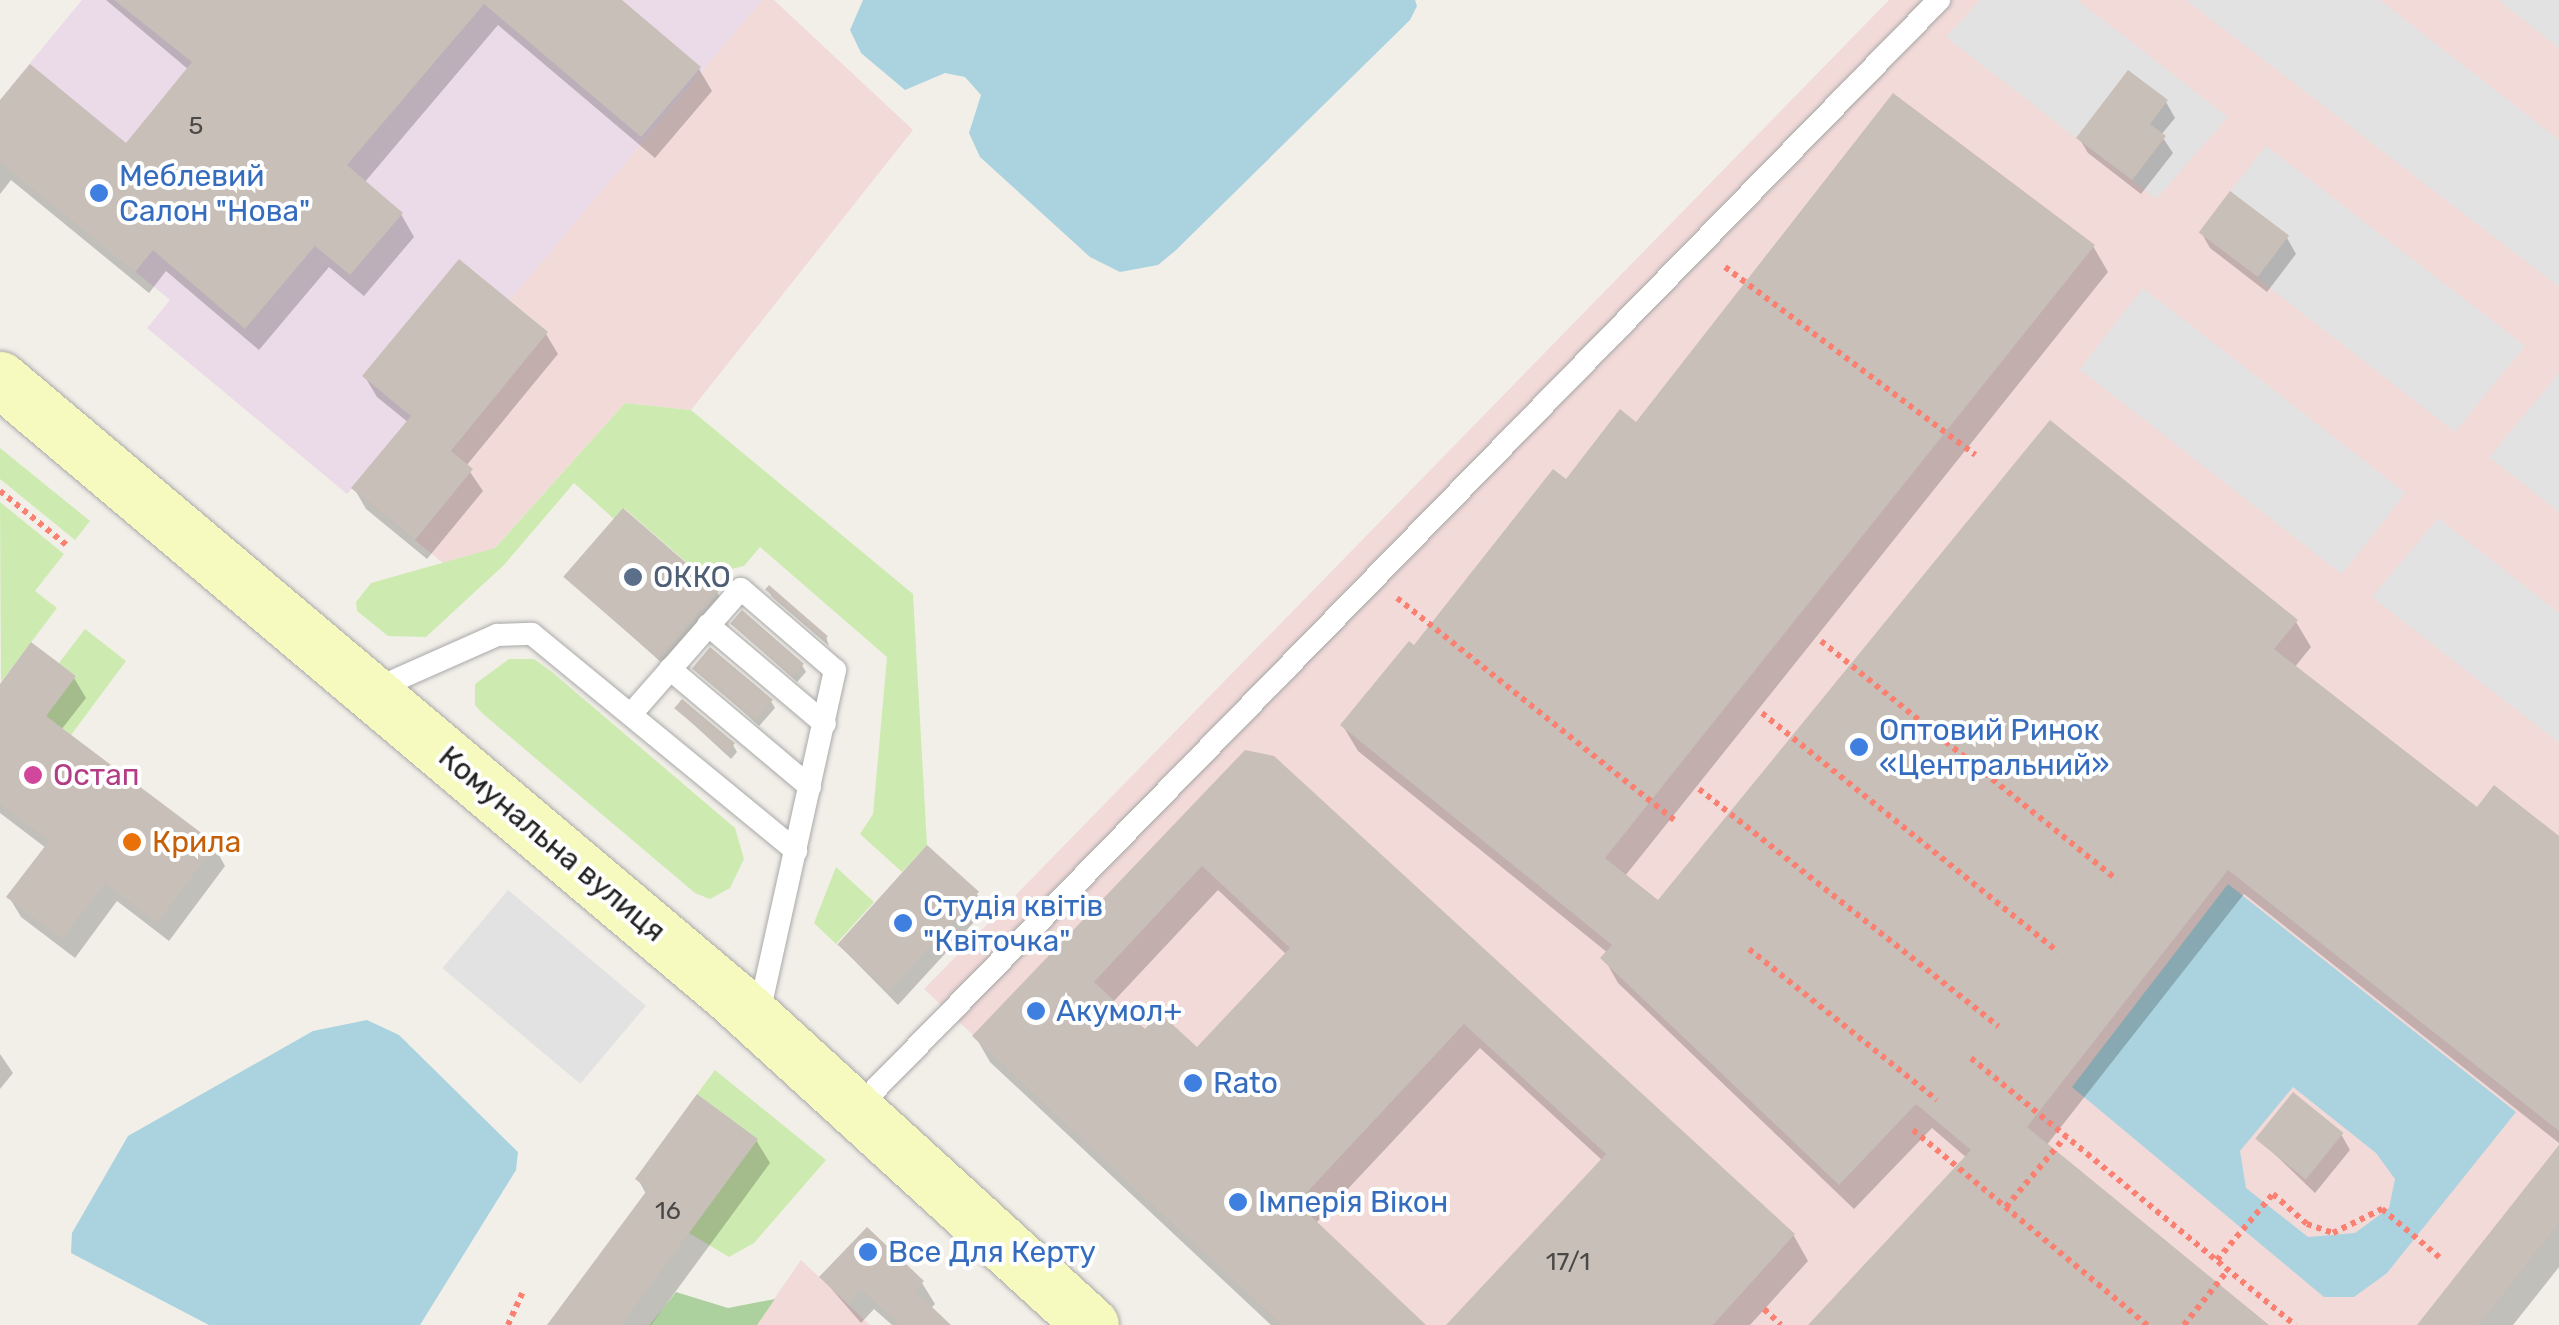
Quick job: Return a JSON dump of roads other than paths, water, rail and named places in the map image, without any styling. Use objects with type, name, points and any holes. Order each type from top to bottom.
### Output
[{"type":"main road","name":"Комунальна вулиця","points":[[0,379],[758,1020],[1091,1325]]},
{"type":"lane","points":[[857,1108],[1376,582],[1939,0]]},
{"type":"lane","points":[[632,713],[736,592],[751,592],[832,664],[824,724],[758,1020]]},
{"type":"lane","points":[[708,624],[824,724]]},
{"type":"lane","points":[[372,690],[497,635],[521,632],[546,642],[796,851]]},
{"type":"lane","points":[[670,668],[810,787]]},
{"type":"water","points":[[863,0],[1415,0],[1417,6],[1410,20],[1175,251],[1158,265],[1120,272],[1090,257],[980,157],[969,133],[981,95],[965,77],[945,73],[905,90],[861,53],[850,30]]},
{"type":"water","points":[[2228,884],[2516,1112],[2387,1273],[2354,1297],[2324,1297],[2072,1087]],"holes":[[[2293,1087],[2376,1153],[2395,1179],[2389,1208],[2355,1233],[2308,1237],[2246,1188],[2240,1151]]]},
{"type":"water","points":[[367,1020],[399,1035],[518,1152],[516,1170],[420,1325],[209,1325],[71,1253],[72,1233],[128,1136],[313,1031]]},
{"type":"place","name":"Меблевий Салон \"Нова\"","points":[[99,193]]},
{"type":"place","name":"ОККО","points":[[633,577]]},
{"type":"place","name":"Оптовий Ринок «Центральний»","points":[[1859,747]]},
{"type":"place","name":"Остап","points":[[33,775]]},
{"type":"place","name":"Крила","points":[[132,842]]},
{"type":"place","name":"Студія квітів \"Квіточка\"","points":[[903,923]]},
{"type":"place","name":"Акумол+","points":[[1036,1011]]},
{"type":"place","name":"Rato","points":[[1193,1083]]},
{"type":"place","name":"Імперія Вікон","points":[[1238,1202]]},
{"type":"place","name":"Все Для Керту","points":[[868,1252]]}]
